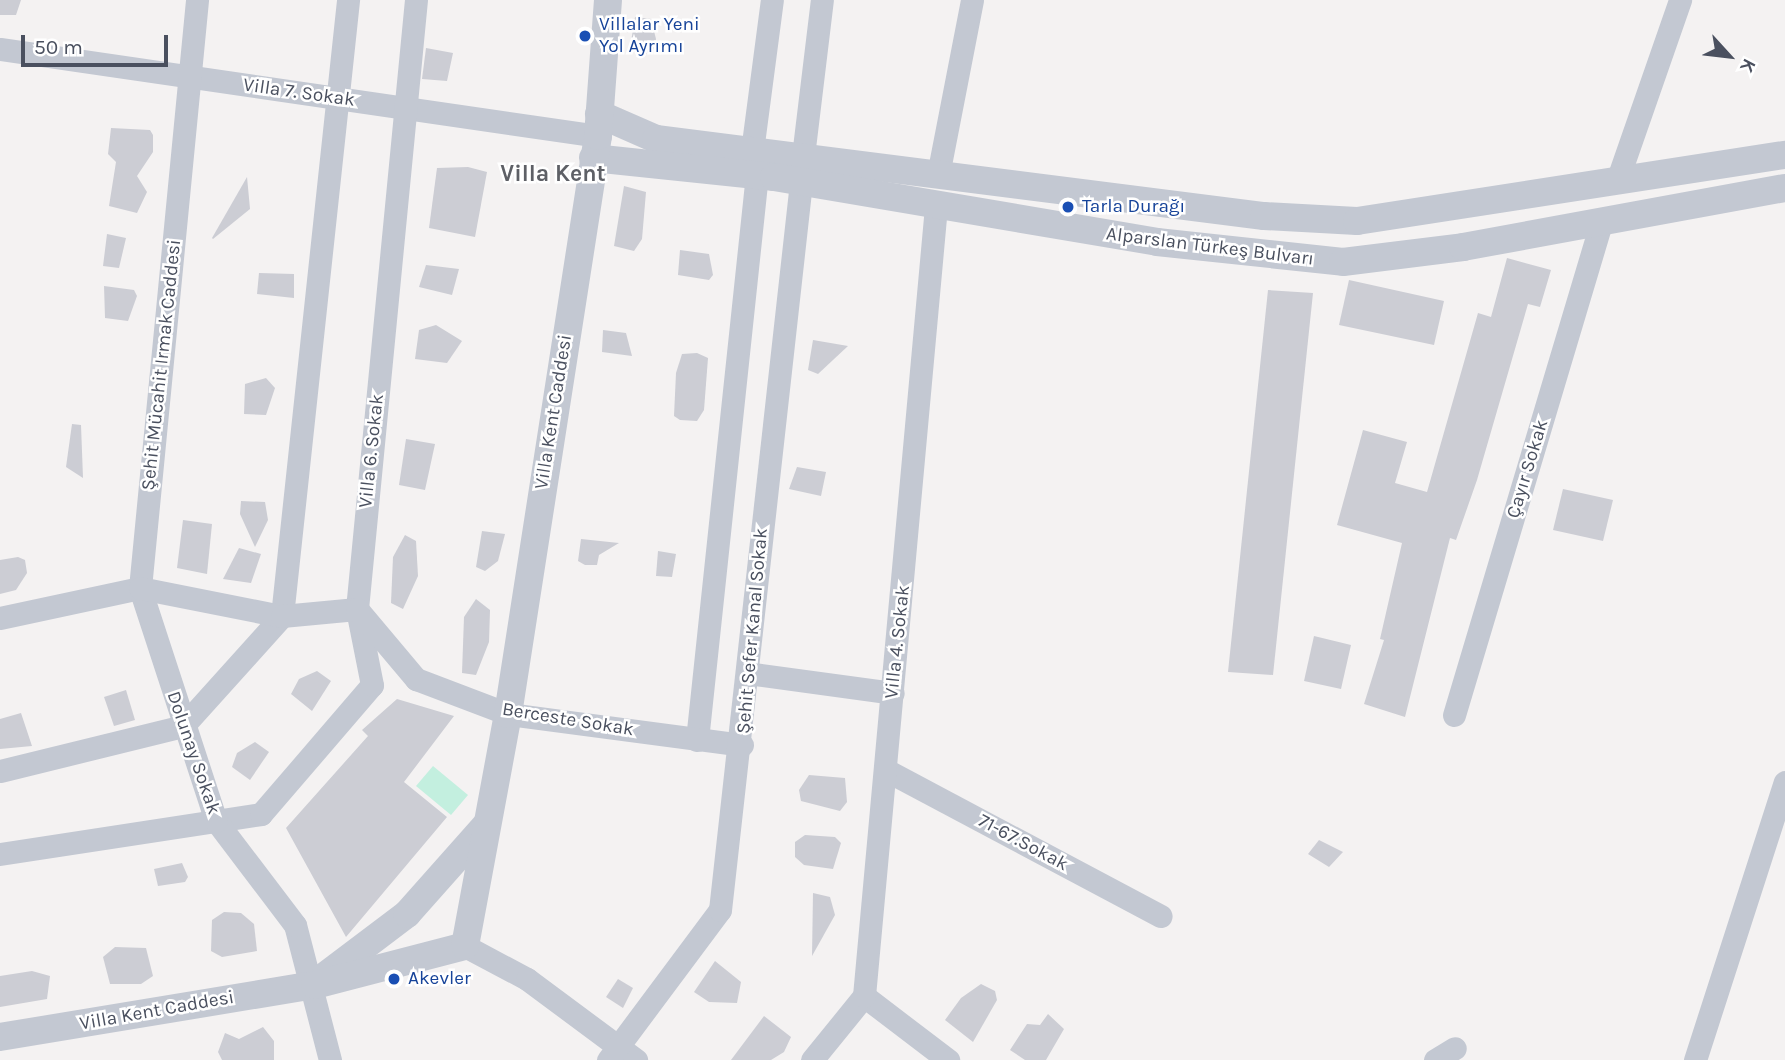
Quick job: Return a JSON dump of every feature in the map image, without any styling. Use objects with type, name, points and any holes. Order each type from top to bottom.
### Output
[{"type":"street","name":"Şehit Mücahit Irmak Caddesi","points":[[140,587],[197,0]]},
{"type":"street","points":[[0,771],[183,726],[282,616],[348,0]]},
{"type":"street","name":"Villa 6. Sokak","points":[[216,821],[261,814],[372,685],[357,609],[416,0]]},
{"type":"street","name":"Villa Kent Caddesi","points":[[0,1037],[315,985],[465,946],[508,714],[597,136],[608,0]]},
{"type":"street","points":[[697,740],[772,0]]},
{"type":"street","name":"Şehit Sefer Kanal Sokak","points":[[621,1056],[720,909],[742,745],[747,673],[822,0]]},
{"type":"street","points":[[938,175],[972,0]]},
{"type":"street","points":[[1617,181],[1679,0]]},
{"type":"street","name":"Villa 7. Sokak","points":[[0,49],[597,136]]},
{"type":"street","name":"Alparslan Türkeş Bulvarı","points":[[597,136],[656,139],[754,163]]},
{"type":"street","name":"Alparslan Türkeş Bulvarı","points":[[597,136],[802,169],[938,175],[1264,216],[1357,221],[1785,155]]},
{"type":"street","name":"Alparslan Türkeş Bulvarı","points":[[802,169],[936,206],[1157,242],[1343,262],[1601,223],[1785,188]]},
{"type":"street","name":"Villa 4. Sokak","points":[[864,996],[936,206]]},
{"type":"street","name":"Çayır Sokak","points":[[1454,715],[1601,223]]},
{"type":"street","points":[[0,618],[140,587],[282,616],[357,609]]},
{"type":"street","name":"Dolunay Sokak","points":[[140,587],[216,821],[295,925],[315,985],[330,1060]]},
{"type":"street","name":"Berceste Sokak","points":[[357,609],[416,679],[508,714],[742,745]]},
{"type":"street","points":[[747,673],[893,693]]},
{"type":"street","name":"71-67.Sokak","points":[[886,770],[1161,916]]},
{"type":"street","points":[[1695,1060],[1785,782]]},
{"type":"street","points":[[0,854],[216,821]]},
{"type":"street","name":"Villa Kent Caddesi","points":[[315,985],[407,914],[434,887],[488,823]]},
{"type":"street","points":[[434,887],[474,902]]},
{"type":"street","points":[[407,914],[429,955]]},
{"type":"street","points":[[465,946],[527,979],[621,1056]]},
{"type":"street","points":[[812,1060],[864,996],[948,1060]]},
{"type":"street","points":[[1435,1060],[1455,1048]]},
{"type":"green space","points":[[433,766],[468,795],[451,815],[416,786]]},
{"type":"building","points":[[0,0],[21,0],[16,15],[0,15]]},
{"type":"building","points":[[635,17],[651,19],[656,39],[654,49],[641,57],[630,48]]},
{"type":"building","points":[[426,48],[453,53],[447,81],[422,79]]},
{"type":"building","points":[[111,128],[150,130],[153,135],[153,152],[137,176],[147,192],[137,213],[109,206],[116,162],[108,154]]},
{"type":"building","points":[[468,167],[487,172],[475,237],[429,228],[437,168]]},
{"type":"building","points":[[247,177],[250,209],[213,239],[212,238]]},
{"type":"building","points":[[624,186],[646,192],[642,239],[634,251],[614,246]]},
{"type":"building","points":[[107,234],[126,238],[119,268],[103,266]]},
{"type":"building","points":[[680,250],[709,254],[713,275],[709,280],[678,275]]},
{"type":"building","points":[[1507,258],[1551,270],[1540,307],[1528,304],[1477,480],[1456,540],[1450,538],[1405,717],[1364,704],[1384,640],[1380,639],[1402,543],[1337,525],[1363,430],[1407,442],[1395,483],[1427,492],[1478,313],[1491,317]]},
{"type":"building","points":[[426,265],[459,269],[452,295],[419,287]]},
{"type":"building","points":[[259,273],[294,274],[294,298],[257,294]]},
{"type":"building","points":[[1349,280],[1444,301],[1434,345],[1339,325]]},
{"type":"building","points":[[104,286],[134,290],[137,296],[128,321],[105,318]]},
{"type":"building","points":[[1268,290],[1313,293],[1273,675],[1228,672]]},
{"type":"building","points":[[436,325],[462,341],[447,363],[415,359],[419,330]]},
{"type":"building","points":[[603,330],[626,333],[632,356],[602,352]]},
{"type":"building","points":[[813,340],[848,346],[818,374],[808,370]]},
{"type":"building","points":[[697,353],[708,358],[704,410],[697,421],[680,420],[674,416],[676,373],[682,354]]},
{"type":"building","points":[[266,378],[275,388],[266,415],[244,414],[245,384]]},
{"type":"building","points":[[72,424],[81,425],[83,478],[66,467]]},
{"type":"building","points":[[406,439],[435,444],[425,490],[399,485]]},
{"type":"building","points":[[797,467],[826,472],[821,496],[789,489]]},
{"type":"building","points":[[1563,489],[1613,500],[1603,541],[1553,530]]},
{"type":"building","points":[[241,501],[265,502],[268,520],[255,547],[240,514]]},
{"type":"building","points":[[183,520],[212,524],[207,574],[177,568]]},
{"type":"building","points":[[482,531],[505,534],[498,561],[485,571],[476,567]]},
{"type":"building","points":[[405,535],[416,541],[418,576],[403,609],[391,603],[393,557]]},
{"type":"building","points":[[581,539],[619,543],[599,555],[597,565],[585,565],[578,561]]},
{"type":"building","points":[[239,548],[261,554],[251,583],[223,579]]},
{"type":"building","points":[[658,551],[676,554],[672,577],[656,576]]},
{"type":"building","points":[[18,557],[25,560],[27,573],[16,590],[0,594],[0,560]]},
{"type":"building","points":[[476,599],[490,610],[489,642],[476,675],[462,673],[464,617]]},
{"type":"building","points":[[1314,636],[1351,645],[1341,689],[1304,681]]},
{"type":"building","points":[[317,671],[331,681],[312,711],[291,694],[299,679]]},
{"type":"building","points":[[126,690],[135,720],[114,726],[104,697]]},
{"type":"building","points":[[397,699],[454,716],[404,782],[447,817],[346,937],[286,828],[368,736],[362,730]]},
{"type":"building","points":[[21,713],[32,746],[0,749],[0,719]]},
{"type":"building","points":[[255,742],[269,752],[250,780],[232,767],[237,753]]},
{"type":"building","points":[[809,775],[845,778],[847,802],[840,811],[801,801],[799,790]]},
{"type":"building","points":[[805,835],[835,837],[841,843],[833,869],[804,865],[795,857],[795,842]]},
{"type":"building","points":[[1319,840],[1343,852],[1329,867],[1308,854]]},
{"type":"building","points":[[182,863],[188,877],[185,882],[158,886],[154,869]]},
{"type":"building","points":[[813,893],[830,897],[835,915],[812,956]]},
{"type":"building","points":[[224,912],[241,913],[254,924],[257,951],[222,957],[211,951],[212,920]]},
{"type":"building","points":[[115,947],[146,948],[153,976],[141,984],[110,984],[103,957]]},
{"type":"building","points":[[715,961],[741,982],[737,1003],[709,1002],[694,992]]},
{"type":"building","points":[[32,971],[50,976],[47,999],[0,1007],[0,976]]},
{"type":"building","points":[[618,979],[633,988],[623,1008],[606,997]]},
{"type":"building","points":[[981,984],[995,991],[997,1000],[973,1042],[945,1020],[961,998]]},
{"type":"building","points":[[1048,1014],[1064,1029],[1046,1060],[1025,1060],[1010,1050],[1027,1024],[1040,1025]]},
{"type":"building","points":[[764,1016],[791,1037],[784,1052],[771,1060],[731,1060]]},
{"type":"building","points":[[263,1027],[274,1041],[274,1060],[222,1060],[218,1052],[225,1033],[239,1039]]},
{"type":"place","name":"Villalar Yeni Yol Ayrımı","points":[[585,36]]},
{"type":"place","name":"Tarla Durağı","points":[[1068,207]]},
{"type":"place","name":"Akevler","points":[[394,979]]},
{"type":"district","name":"Villa Kent","points":[[553,174]]}]
